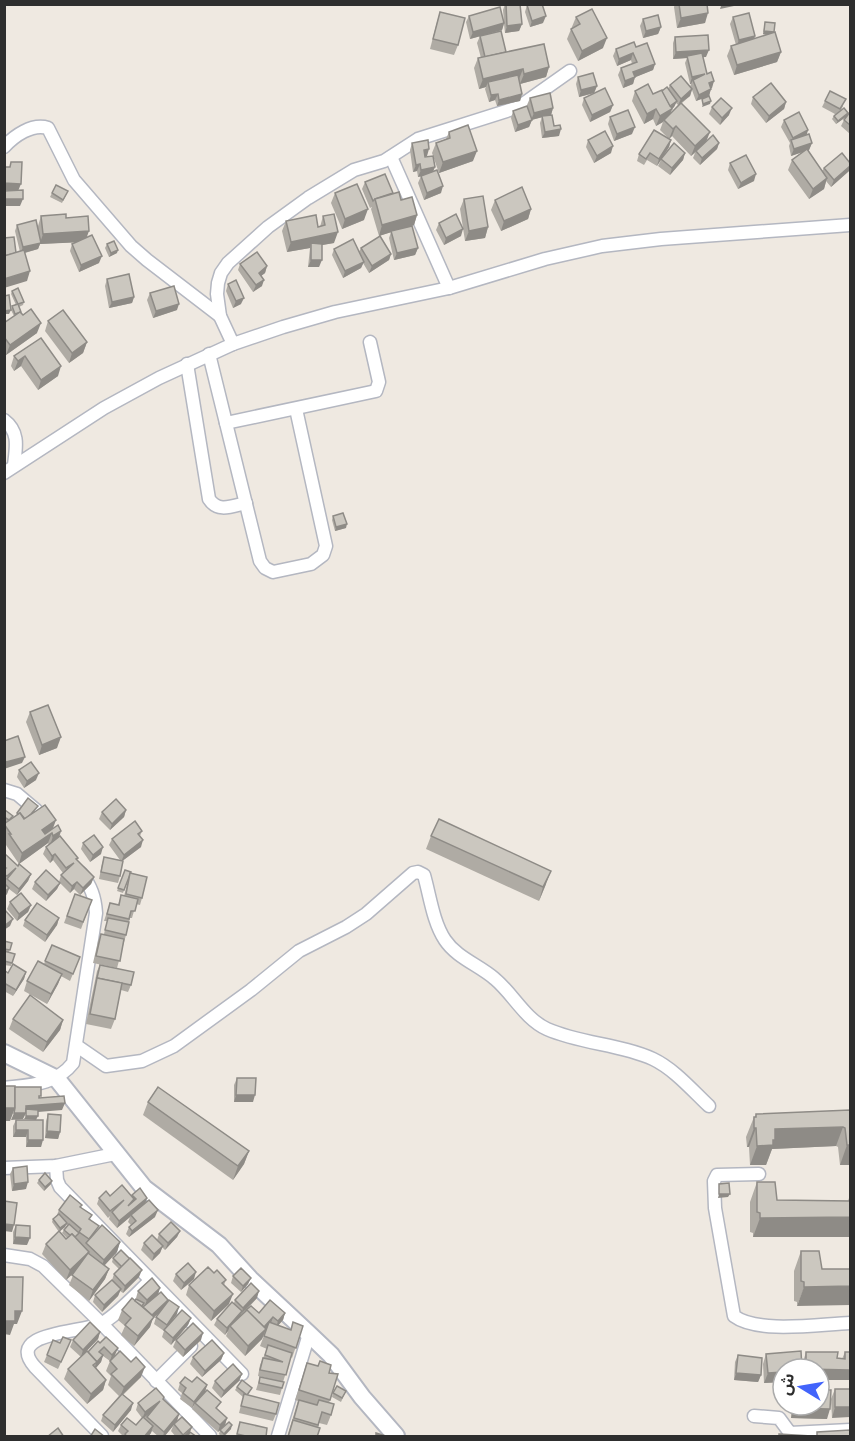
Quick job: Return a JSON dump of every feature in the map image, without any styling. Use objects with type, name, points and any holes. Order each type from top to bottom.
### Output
[{"type":"main road","points":[[4,1053],[57,1079],[144,1188],[219,1245],[250,1279],[331,1355],[396,1437]]},
{"type":"street","points":[[233,345],[220,316],[218,283],[228,263],[268,227],[308,198],[354,170],[391,157],[418,139],[519,107],[570,71]]},
{"type":"street","points":[[4,147],[23,132],[41,127],[48,128],[74,180],[131,246],[220,316]]},
{"type":"street","points":[[391,157],[449,288]]},
{"type":"street","points":[[9,469],[131,392],[187,364],[233,345],[309,319],[449,288],[545,259],[602,246],[661,239],[850,225]]},
{"type":"street","points":[[226,423],[376,391],[379,385],[370,342]]},
{"type":"street","points":[[209,354],[260,561],[265,568],[277,572],[311,564],[323,555],[326,541],[296,409]]},
{"type":"street","points":[[187,364],[209,499],[220,508],[246,503]]},
{"type":"street","points":[[4,420],[11,426],[16,436],[16,447],[9,469]]},
{"type":"street","points":[[4,790],[17,794],[44,819]]},
{"type":"street","points":[[4,1088],[57,1079],[73,1063],[96,913],[95,899],[90,885],[77,866]]},
{"type":"street","points":[[76,1046],[106,1066],[133,1063],[153,1057],[174,1046],[242,997],[299,951],[366,914],[413,873],[418,872],[424,875],[444,940],[455,953],[493,976],[537,1023],[557,1033],[640,1054],[654,1060],[665,1066],[709,1106]]},
{"type":"street","points":[[4,1168],[56,1166],[115,1154]]},
{"type":"street","points":[[56,1166],[60,1187],[242,1374]]},
{"type":"street","points":[[759,1174],[717,1175],[714,1181],[715,1208],[734,1316],[741,1321],[767,1327],[850,1323]]},
{"type":"street","points":[[4,1255],[30,1259],[43,1266],[210,1437]]},
{"type":"street","points":[[102,1437],[35,1367],[26,1352],[28,1346],[41,1338],[102,1324],[150,1281]]},
{"type":"street","points":[[278,1437],[309,1334]]},
{"type":"street","points":[[156,1381],[203,1335]]},
{"type":"street","points":[[754,1416],[779,1418],[789,1433],[850,1430]]},
{"type":"building","points":[[506,4],[520,4],[522,24],[507,26]]},
{"type":"building","points":[[542,4],[546,16],[532,21],[527,5]]},
{"type":"building","points":[[679,4],[707,4],[708,13],[681,18]]},
{"type":"building","points":[[500,7],[504,23],[473,32],[469,16]]},
{"type":"building","points":[[592,9],[607,38],[582,51],[571,29],[580,24],[576,17]]},
{"type":"building","points":[[440,12],[465,18],[458,45],[433,39]]},
{"type":"building","points":[[749,13],[755,36],[739,40],[733,17]]},
{"type":"building","points":[[658,15],[661,27],[646,31],[643,19]]},
{"type":"building","points":[[765,22],[775,23],[774,32],[764,31]]},
{"type":"building","points":[[501,31],[506,52],[485,57],[480,36]]},
{"type":"building","points":[[775,32],[781,52],[737,65],[731,46]]},
{"type":"building","points":[[708,35],[709,50],[676,52],[675,37]]},
{"type":"building","points":[[634,42],[636,47],[647,43],[655,64],[633,72],[635,77],[625,81],[621,68],[637,62],[633,53],[619,59],[616,49]]},
{"type":"building","points":[[544,44],[549,67],[524,74],[523,69],[483,79],[478,58]]},
{"type":"building","points":[[702,53],[707,74],[711,72],[714,81],[709,83],[711,89],[699,95],[693,80],[705,74],[692,77],[687,56]]},
{"type":"building","points":[[593,73],[597,86],[581,90],[578,77]]},
{"type":"building","points":[[518,75],[522,94],[499,100],[498,94],[491,95],[488,82]]},
{"type":"building","points":[[681,76],[692,89],[681,99],[670,85]]},
{"type":"building","points":[[771,83],[786,102],[769,116],[753,97]]},
{"type":"building","points":[[648,84],[653,94],[662,90],[672,109],[660,116],[656,109],[647,114],[635,91]]},
{"type":"building","points":[[667,87],[677,101],[670,106],[662,91]]},
{"type":"building","points":[[605,88],[613,105],[592,115],[584,98]]},
{"type":"building","points":[[830,91],[846,99],[840,109],[825,101]]},
{"type":"building","points":[[550,93],[553,108],[534,113],[530,98]]},
{"type":"building","points":[[709,96],[711,101],[703,104],[702,99]]},
{"type":"building","points":[[721,98],[732,108],[722,118],[712,107]]},
{"type":"building","points":[[681,103],[710,132],[695,146],[676,126],[673,129],[664,120]]},
{"type":"building","points":[[527,106],[532,120],[518,125],[513,111]]},
{"type":"building","points":[[844,108],[848,113],[838,121],[834,116]]},
{"type":"building","points":[[628,110],[635,127],[617,134],[610,117]]},
{"type":"building","points":[[799,112],[808,130],[793,138],[784,120]]},
{"type":"building","points":[[850,112],[850,125],[844,120]]},
{"type":"building","points":[[552,115],[554,126],[560,125],[561,129],[545,132],[542,116]]},
{"type":"building","points":[[468,125],[477,151],[443,162],[436,143],[450,138],[449,132]]},
{"type":"building","points":[[654,130],[671,140],[659,159],[650,153],[646,159],[639,154]]},
{"type":"building","points":[[605,131],[613,146],[597,156],[588,140]]},
{"type":"building","points":[[809,134],[812,143],[794,149],[791,140]]},
{"type":"building","points":[[713,135],[719,143],[702,158],[696,151]]},
{"type":"building","points":[[428,140],[429,149],[424,150],[425,157],[433,156],[435,167],[421,170],[420,164],[416,165],[412,143]]},
{"type":"building","points":[[674,143],[685,153],[672,168],[661,159]]},
{"type":"building","points":[[807,149],[827,178],[813,189],[792,160]]},
{"type":"building","points":[[842,153],[850,166],[834,180],[824,168]]},
{"type":"building","points":[[746,155],[756,174],[741,183],[730,163]]},
{"type":"building","points":[[11,162],[22,162],[21,184],[4,183],[4,167],[10,167]]},
{"type":"building","points":[[437,170],[443,186],[427,193],[421,176]]},
{"type":"building","points":[[385,174],[393,193],[373,201],[365,182]]},
{"type":"building","points":[[357,184],[368,209],[345,219],[335,193]]},
{"type":"building","points":[[56,185],[68,191],[63,200],[52,193]]},
{"type":"building","points":[[522,187],[531,209],[504,221],[495,200]]},
{"type":"building","points":[[23,190],[23,199],[4,199],[4,191]]},
{"type":"building","points":[[399,192],[401,200],[412,197],[417,215],[382,225],[375,199]]},
{"type":"building","points":[[483,196],[488,227],[469,231],[464,199]]},
{"type":"building","points":[[66,214],[66,218],[88,216],[89,231],[43,234],[41,216]]},
{"type":"building","points":[[334,214],[338,232],[291,242],[286,221],[316,215],[318,227],[325,225],[323,216]]},
{"type":"building","points":[[456,214],[463,229],[446,238],[439,223]]},
{"type":"building","points":[[36,220],[41,243],[23,247],[17,225]]},
{"type":"building","points":[[412,226],[418,248],[397,253],[391,231]]},
{"type":"building","points":[[92,235],[102,256],[81,265],[72,244]]},
{"type":"building","points":[[380,236],[391,254],[372,266],[361,248]]},
{"type":"building","points":[[14,237],[16,253],[4,256],[4,238]]},
{"type":"building","points":[[353,239],[364,262],[345,271],[334,249]]},
{"type":"building","points":[[114,241],[118,250],[111,253],[107,244]]},
{"type":"building","points":[[311,243],[322,244],[322,260],[311,260]]},
{"type":"building","points":[[24,250],[30,271],[4,279],[4,256]]},
{"type":"building","points":[[257,252],[267,266],[259,273],[264,280],[256,285],[240,264]]},
{"type":"building","points":[[129,274],[134,297],[112,302],[107,279]]},
{"type":"building","points":[[236,280],[244,298],[236,301],[228,284]]},
{"type":"building","points":[[174,286],[179,304],[156,311],[150,293]]},
{"type":"building","points":[[18,288],[24,302],[18,304],[12,291]]},
{"type":"building","points":[[9,295],[11,310],[4,311],[4,296]]},
{"type":"building","points":[[18,304],[21,312],[15,314],[12,306]]},
{"type":"building","points":[[31,309],[41,323],[10,345],[4,337],[4,323],[20,312],[23,315]]},
{"type":"building","points":[[63,310],[87,342],[72,353],[48,321]]},
{"type":"building","points":[[41,338],[61,366],[41,380],[25,356],[18,361],[14,356]]},
{"type":"building","points":[[343,513],[347,524],[336,527],[333,516]]},
{"type":"building","points":[[48,705],[61,737],[42,745],[30,712]]},
{"type":"building","points":[[18,736],[25,757],[6,762],[4,741]]},
{"type":"building","points":[[31,762],[39,773],[27,781],[19,770]]},
{"type":"building","points":[[28,798],[38,806],[25,819],[17,813]]},
{"type":"building","points":[[116,799],[126,810],[112,824],[102,812]]},
{"type":"building","points":[[45,805],[56,820],[42,830],[45,834],[58,825],[61,831],[53,836],[52,833],[22,853],[4,824],[20,813],[24,819]]},
{"type":"building","points":[[5,810],[13,816],[9,820],[4,817]]},
{"type":"building","points":[[439,819],[551,871],[543,887],[431,836]]},
{"type":"building","points":[[135,821],[142,831],[138,834],[143,840],[124,855],[112,839]]},
{"type":"building","points":[[94,835],[103,847],[93,855],[83,843]]},
{"type":"building","points":[[60,836],[78,858],[76,859],[94,877],[83,888],[77,882],[72,886],[61,875],[74,863],[66,868],[55,854],[52,856],[46,847]]},
{"type":"building","points":[[4,853],[31,874],[19,889],[7,879],[16,868],[7,876],[4,874],[6,868],[4,867]]},
{"type":"building","points":[[104,857],[123,861],[120,876],[101,872]]},
{"type":"building","points":[[46,870],[60,883],[48,895],[35,882]]},
{"type":"building","points":[[125,870],[131,872],[124,890],[118,888]]},
{"type":"building","points":[[130,873],[147,877],[142,898],[126,894]]},
{"type":"building","points":[[21,893],[31,905],[19,914],[10,902]]},
{"type":"building","points":[[75,894],[92,900],[83,922],[67,916]]},
{"type":"building","points":[[121,895],[138,899],[135,911],[131,911],[129,919],[107,914],[110,903],[119,905]]},
{"type":"building","points":[[37,903],[59,918],[47,935],[25,920]]},
{"type":"building","points":[[4,909],[13,919],[4,926]]},
{"type":"building","points":[[108,918],[129,922],[126,935],[105,930]]},
{"type":"building","points":[[101,934],[124,939],[120,961],[96,956]]},
{"type":"building","points":[[4,941],[12,943],[10,950],[4,949]]},
{"type":"building","points":[[52,945],[80,957],[73,974],[45,961]]},
{"type":"building","points":[[4,951],[15,954],[12,963],[4,961]]},
{"type":"building","points":[[38,961],[62,974],[51,994],[27,981]]},
{"type":"building","points":[[13,964],[26,972],[16,990],[4,983],[4,970],[8,973]]},
{"type":"building","points":[[100,965],[134,972],[131,985],[97,978]]},
{"type":"building","points":[[97,978],[122,983],[115,1019],[90,1014]]},
{"type":"building","points":[[30,995],[63,1020],[47,1042],[13,1019]]},
{"type":"building","points":[[237,1078],[256,1078],[255,1095],[236,1095]]},
{"type":"building","points":[[4,1086],[15,1086],[15,1108],[4,1108]]},
{"type":"building","points":[[15,1087],[41,1087],[39,1098],[64,1096],[65,1103],[26,1106],[26,1113],[14,1113]]},
{"type":"building","points":[[158,1087],[249,1151],[238,1166],[148,1102]]},
{"type":"building","points":[[26,1109],[38,1110],[38,1116],[26,1116]]},
{"type":"building","points":[[850,1110],[850,1145],[847,1145],[843,1127],[775,1129],[773,1145],[757,1146],[756,1128],[754,1128],[756,1114]]},
{"type":"building","points":[[48,1114],[61,1115],[60,1132],[47,1131]]},
{"type":"building","points":[[16,1120],[43,1120],[43,1140],[28,1140],[28,1130],[16,1130]]},
{"type":"building","points":[[27,1166],[28,1182],[14,1184],[13,1168]]},
{"type":"building","points":[[45,1173],[52,1181],[45,1187],[39,1180]]},
{"type":"building","points":[[757,1182],[775,1182],[777,1200],[850,1201],[850,1217],[760,1218],[760,1213],[757,1212]]},
{"type":"building","points":[[729,1183],[730,1194],[719,1194],[719,1184]]},
{"type":"building","points":[[122,1185],[134,1199],[128,1206],[136,1199],[132,1195],[140,1188],[147,1198],[119,1221],[112,1212],[124,1200],[110,1211],[99,1198],[106,1191],[110,1196]]},
{"type":"building","points":[[70,1195],[82,1205],[80,1207],[92,1215],[89,1219],[99,1226],[89,1239],[79,1232],[81,1229],[59,1210]]},
{"type":"building","points":[[149,1200],[158,1210],[132,1231],[129,1227],[136,1221],[131,1215]]},
{"type":"building","points":[[4,1201],[17,1203],[14,1225],[4,1224]]},
{"type":"building","points":[[59,1214],[67,1223],[60,1228],[53,1219]]},
{"type":"building","points":[[171,1222],[180,1231],[168,1243],[159,1234]]},
{"type":"building","points":[[69,1224],[79,1233],[75,1237],[64,1230]]},
{"type":"building","points":[[16,1225],[30,1226],[30,1238],[15,1237]]},
{"type":"building","points":[[102,1225],[120,1242],[104,1260],[86,1243]]},
{"type":"building","points":[[59,1231],[66,1239],[72,1234],[89,1252],[70,1270],[46,1244]]},
{"type":"building","points":[[152,1235],[163,1246],[154,1254],[144,1243]]},
{"type":"building","points":[[121,1250],[130,1259],[122,1267],[113,1258]]},
{"type":"building","points":[[801,1251],[819,1251],[822,1269],[850,1269],[850,1286],[804,1287],[804,1282],[801,1281]]},
{"type":"building","points":[[88,1253],[109,1269],[93,1290],[72,1275]]},
{"type":"building","points":[[130,1258],[142,1270],[125,1286],[114,1274]]},
{"type":"building","points":[[188,1263],[196,1272],[184,1283],[176,1274]]},
{"type":"building","points":[[208,1267],[214,1273],[217,1270],[226,1280],[222,1283],[233,1294],[214,1311],[189,1285]]},
{"type":"building","points":[[241,1268],[251,1278],[243,1286],[233,1276]]},
{"type":"building","points":[[4,1277],[23,1277],[22,1311],[15,1311],[15,1321],[4,1321]]},
{"type":"building","points":[[152,1278],[160,1288],[147,1300],[138,1291]]},
{"type":"building","points":[[112,1280],[121,1289],[104,1305],[95,1295]]},
{"type":"building","points":[[251,1283],[259,1291],[243,1308],[235,1300]]},
{"type":"building","points":[[161,1292],[168,1300],[152,1315],[143,1307]]},
{"type":"building","points":[[132,1298],[154,1317],[138,1336],[125,1325],[131,1318],[122,1310]]},
{"type":"building","points":[[136,1299],[144,1303],[142,1306],[135,1301]]},
{"type":"building","points":[[169,1300],[179,1307],[167,1325],[156,1317]]},
{"type":"building","points":[[270,1300],[285,1313],[278,1321],[273,1317],[264,1327],[246,1310],[251,1306],[259,1313]]},
{"type":"building","points":[[232,1302],[242,1311],[227,1328],[217,1319]]},
{"type":"building","points":[[182,1310],[191,1318],[173,1338],[164,1330]]},
{"type":"building","points":[[247,1310],[266,1329],[248,1346],[230,1326]]},
{"type":"building","points":[[90,1322],[100,1332],[83,1350],[73,1340]]},
{"type":"building","points":[[269,1322],[291,1330],[293,1322],[303,1326],[296,1348],[264,1336]]},
{"type":"building","points":[[193,1323],[203,1333],[185,1350],[176,1340]]},
{"type":"building","points":[[63,1337],[71,1340],[61,1362],[47,1355],[53,1340],[60,1343]]},
{"type":"building","points":[[106,1337],[118,1348],[112,1355],[104,1347],[99,1352],[103,1355],[97,1362],[88,1352],[98,1341],[100,1343]]},
{"type":"building","points":[[212,1340],[224,1353],[205,1371],[193,1357]]},
{"type":"building","points":[[268,1345],[292,1353],[286,1375],[260,1370],[263,1358],[283,1362],[265,1355]]},
{"type":"building","points":[[87,1351],[97,1362],[93,1365],[106,1380],[91,1394],[68,1369]]},
{"type":"building","points":[[120,1351],[131,1362],[136,1357],[145,1367],[124,1387],[111,1374],[117,1369],[110,1361]]},
{"type":"building","points":[[801,1351],[801,1357],[771,1357],[771,1373],[768,1373],[766,1354]]},
{"type":"building","points":[[806,1352],[838,1352],[837,1358],[845,1359],[845,1352],[850,1352],[850,1370],[831,1370],[831,1357],[806,1357]]},
{"type":"building","points":[[738,1355],[762,1358],[761,1375],[736,1373]]},
{"type":"building","points":[[320,1361],[331,1365],[329,1373],[338,1374],[330,1400],[299,1390],[307,1363],[318,1366]]},
{"type":"building","points":[[233,1364],[242,1374],[224,1391],[215,1381]]},
{"type":"building","points":[[185,1377],[192,1382],[197,1377],[207,1385],[194,1402],[183,1393],[186,1388],[180,1383]]},
{"type":"building","points":[[260,1377],[284,1382],[282,1388],[259,1383]]},
{"type":"building","points":[[242,1380],[252,1388],[247,1395],[237,1387]]},
{"type":"building","points":[[337,1386],[346,1391],[342,1398],[333,1393]]},
{"type":"building","points":[[156,1388],[164,1397],[163,1399],[179,1414],[164,1432],[147,1417],[160,1401],[145,1412],[138,1403]]},
{"type":"building","points":[[835,1389],[850,1389],[850,1407],[835,1407]]},
{"type":"building","points":[[207,1390],[221,1402],[216,1408],[227,1418],[220,1425],[195,1403]]},
{"type":"building","points":[[122,1394],[133,1403],[115,1425],[103,1415]]},
{"type":"building","points":[[244,1394],[279,1403],[276,1414],[241,1406]]},
{"type":"building","points":[[299,1400],[317,1405],[319,1400],[334,1404],[331,1415],[322,1412],[318,1425],[294,1418]]},
{"type":"building","points":[[143,1417],[153,1426],[144,1437],[127,1437],[125,1434],[128,1431],[121,1425],[127,1418],[136,1425]]},
{"type":"building","points":[[182,1417],[192,1427],[183,1435],[174,1424]]},
{"type":"building","points":[[293,1420],[320,1428],[317,1437],[288,1437]]},
{"type":"building","points":[[229,1422],[232,1425],[224,1434],[220,1430]]},
{"type":"building","points":[[240,1422],[267,1428],[266,1437],[237,1434]]},
{"type":"building","points":[[58,1428],[64,1437],[47,1437]]},
{"type":"building","points":[[95,1429],[105,1437],[90,1437]]},
{"type":"building","points":[[850,1430],[850,1437],[817,1437],[817,1432]]},
{"type":"building","points":[[190,1432],[197,1437],[187,1437]]},
{"type":"building","points":[[376,1433],[389,1437],[376,1437]]},
{"type":"building","points":[[779,1434],[811,1436],[811,1437],[779,1437]]}]
